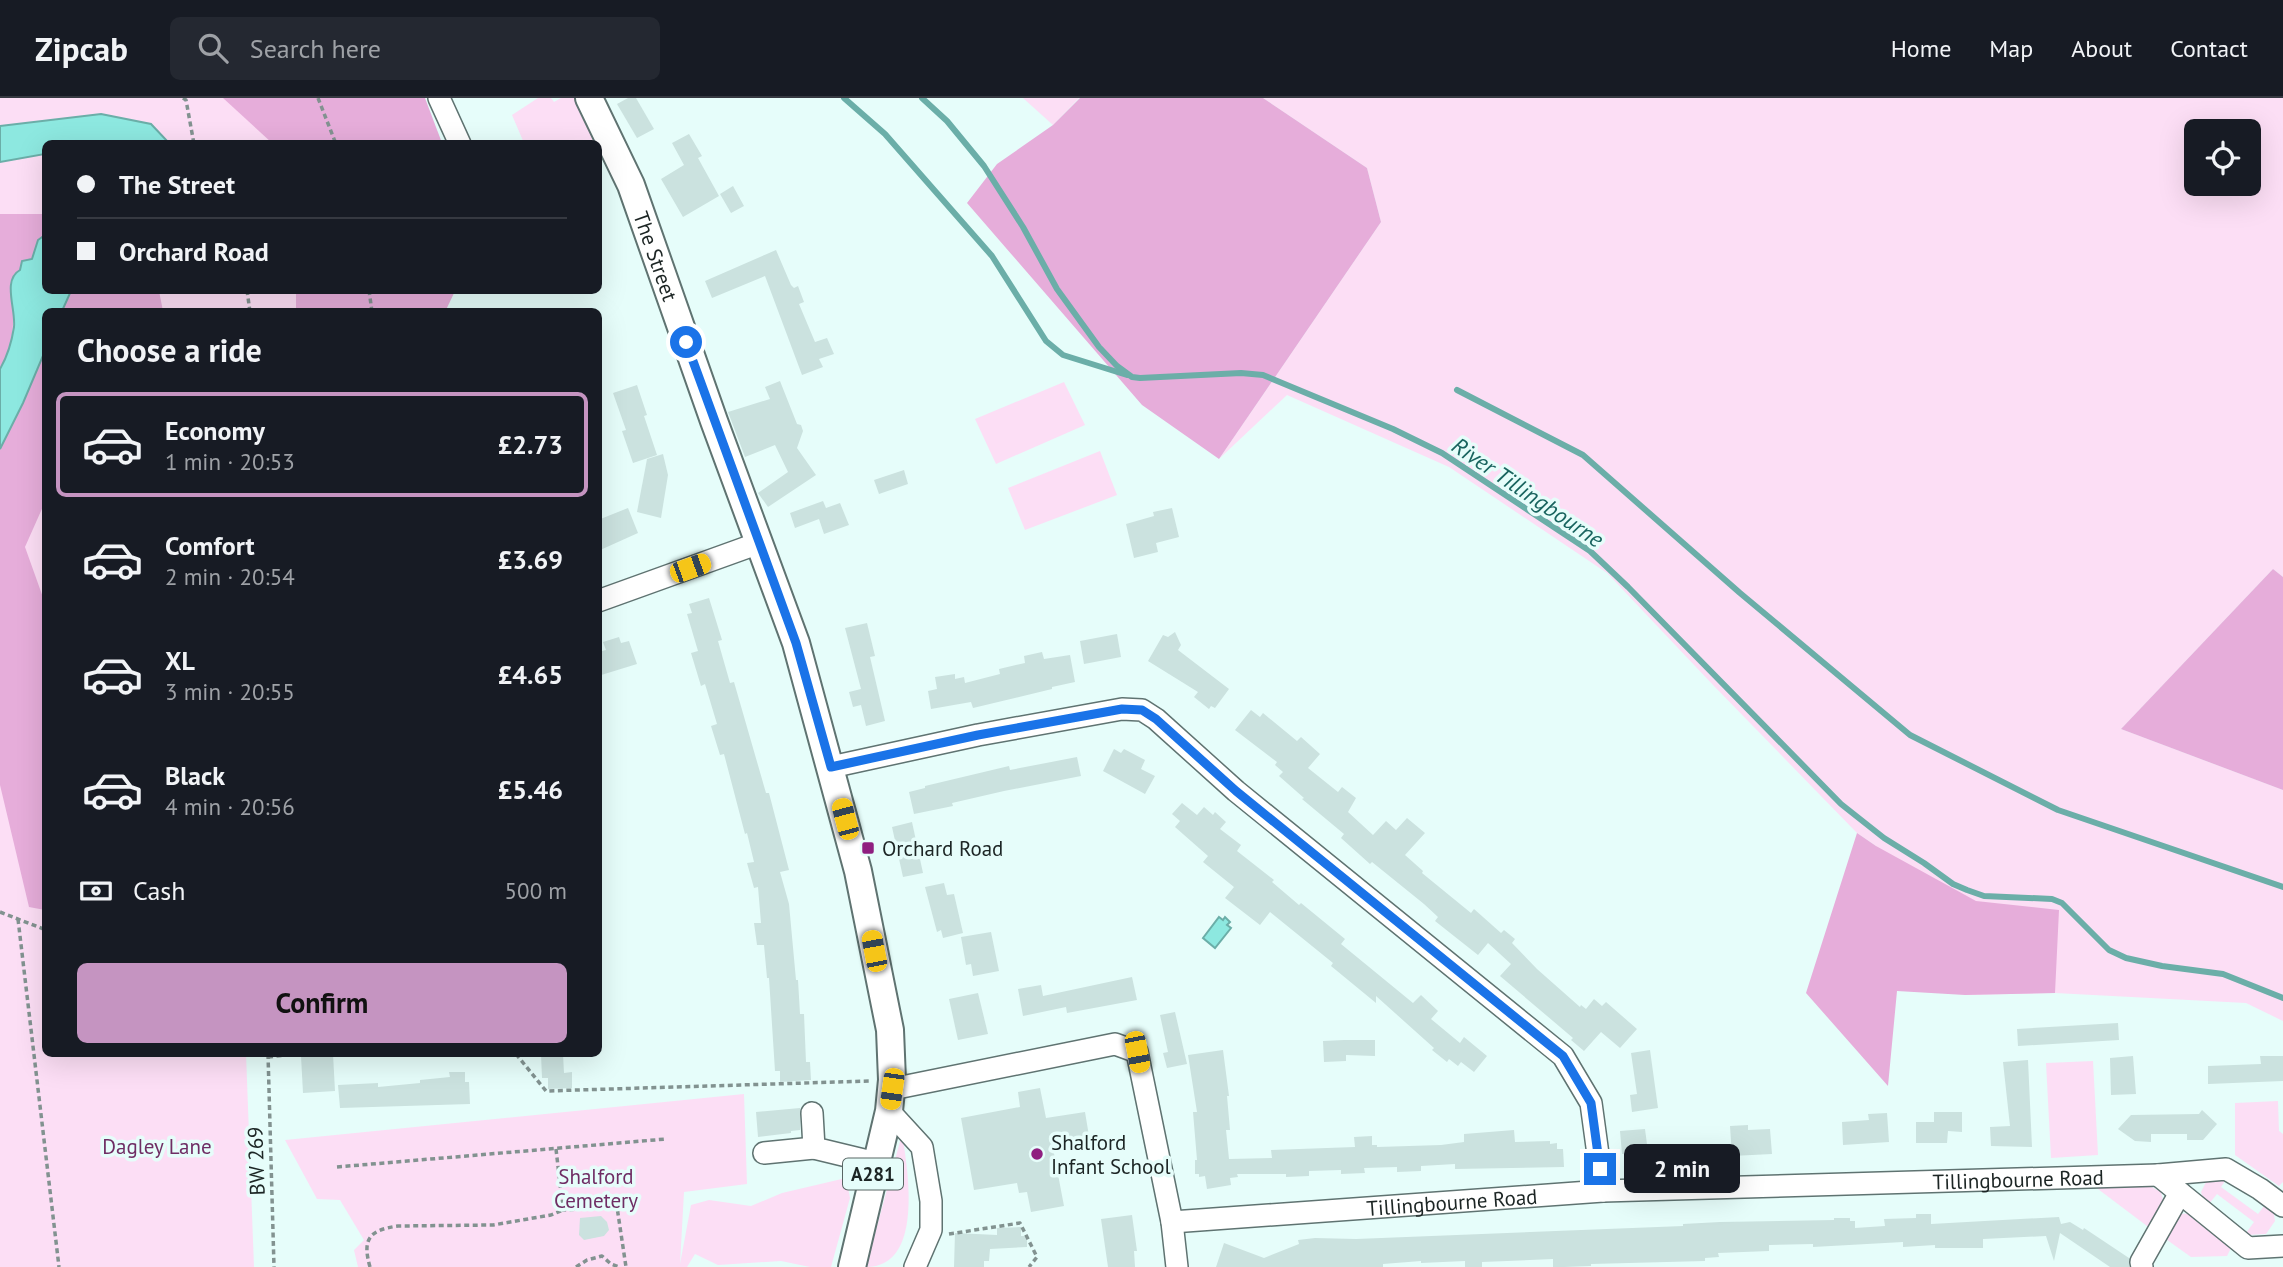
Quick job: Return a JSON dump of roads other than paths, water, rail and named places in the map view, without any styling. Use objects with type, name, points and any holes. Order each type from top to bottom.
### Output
[{"type":"main road","name":"The Street","points":[[589,98],[631,185],[802,660],[858,871],[890,1030],[891,1094],[852,1267]]},
{"type":"street","points":[[439,98],[458,140]]},
{"type":"street","points":[[602,600],[759,543]]},
{"type":"street","points":[[831,767],[978,735],[1122,709],[1142,710],[1156,719],[1236,791],[1563,1056],[1591,1103],[1603,1191]]},
{"type":"street","points":[[915,1267],[931,1230],[931,1201],[922,1147],[891,1094],[1115,1044],[1137,1052],[1172,1222],[1177,1267]]},
{"type":"street","points":[[812,1112],[814,1148]]},
{"type":"street","points":[[764,1153],[814,1148],[876,1163]]},
{"type":"street","name":"Tillingbourne Road","points":[[1172,1222],[1603,1191],[2158,1175],[2226,1169],[2283,1206]]},
{"type":"street","points":[[2158,1175],[2248,1248],[2283,1246]]},
{"type":"street","points":[[2141,1267],[2141,1262],[2180,1193]]},
{"type":"water","points":[[101,114],[151,124],[166,140],[42,140],[42,155],[0,162],[0,126]]},
{"type":"water","points":[[42,237],[42,294],[70,294],[63,308],[42,308],[42,358],[0,449],[0,369],[14,327],[12,281],[20,270],[22,261],[32,259],[38,240]]},
{"type":"water","points":[[1219,917],[1223,920],[1225,917],[1231,928],[1215,948],[1203,938]]},
{"type":"waterway","points":[[844,98],[885,134],[992,256],[1046,341],[1063,355],[1127,375]]},
{"type":"waterway","name":"River Tillingbourne","points":[[922,98],[947,121],[984,166],[1023,227],[1057,289],[1099,347],[1132,377],[1241,373],[1263,375],[1393,429],[1442,453],[1590,551],[1841,804],[1884,838],[1953,884],[1984,896],[2052,899],[2062,903],[2109,950],[2126,958],[2223,974],[2283,998]]},
{"type":"waterway","points":[[1457,390],[1583,455],[1740,593],[1910,735],[2058,810],[2283,887]]},
{"type":"place","name":"Orchard Road","points":[[868,848]]},
{"type":"place","name":"Shalford Infant School","points":[[1037,1154]]},
{"type":"park label","name":"Dagley Lane","points":[[157,1146]]},
{"type":"park label","name":"Shalford Cemetery","points":[[596,1188]]}]
